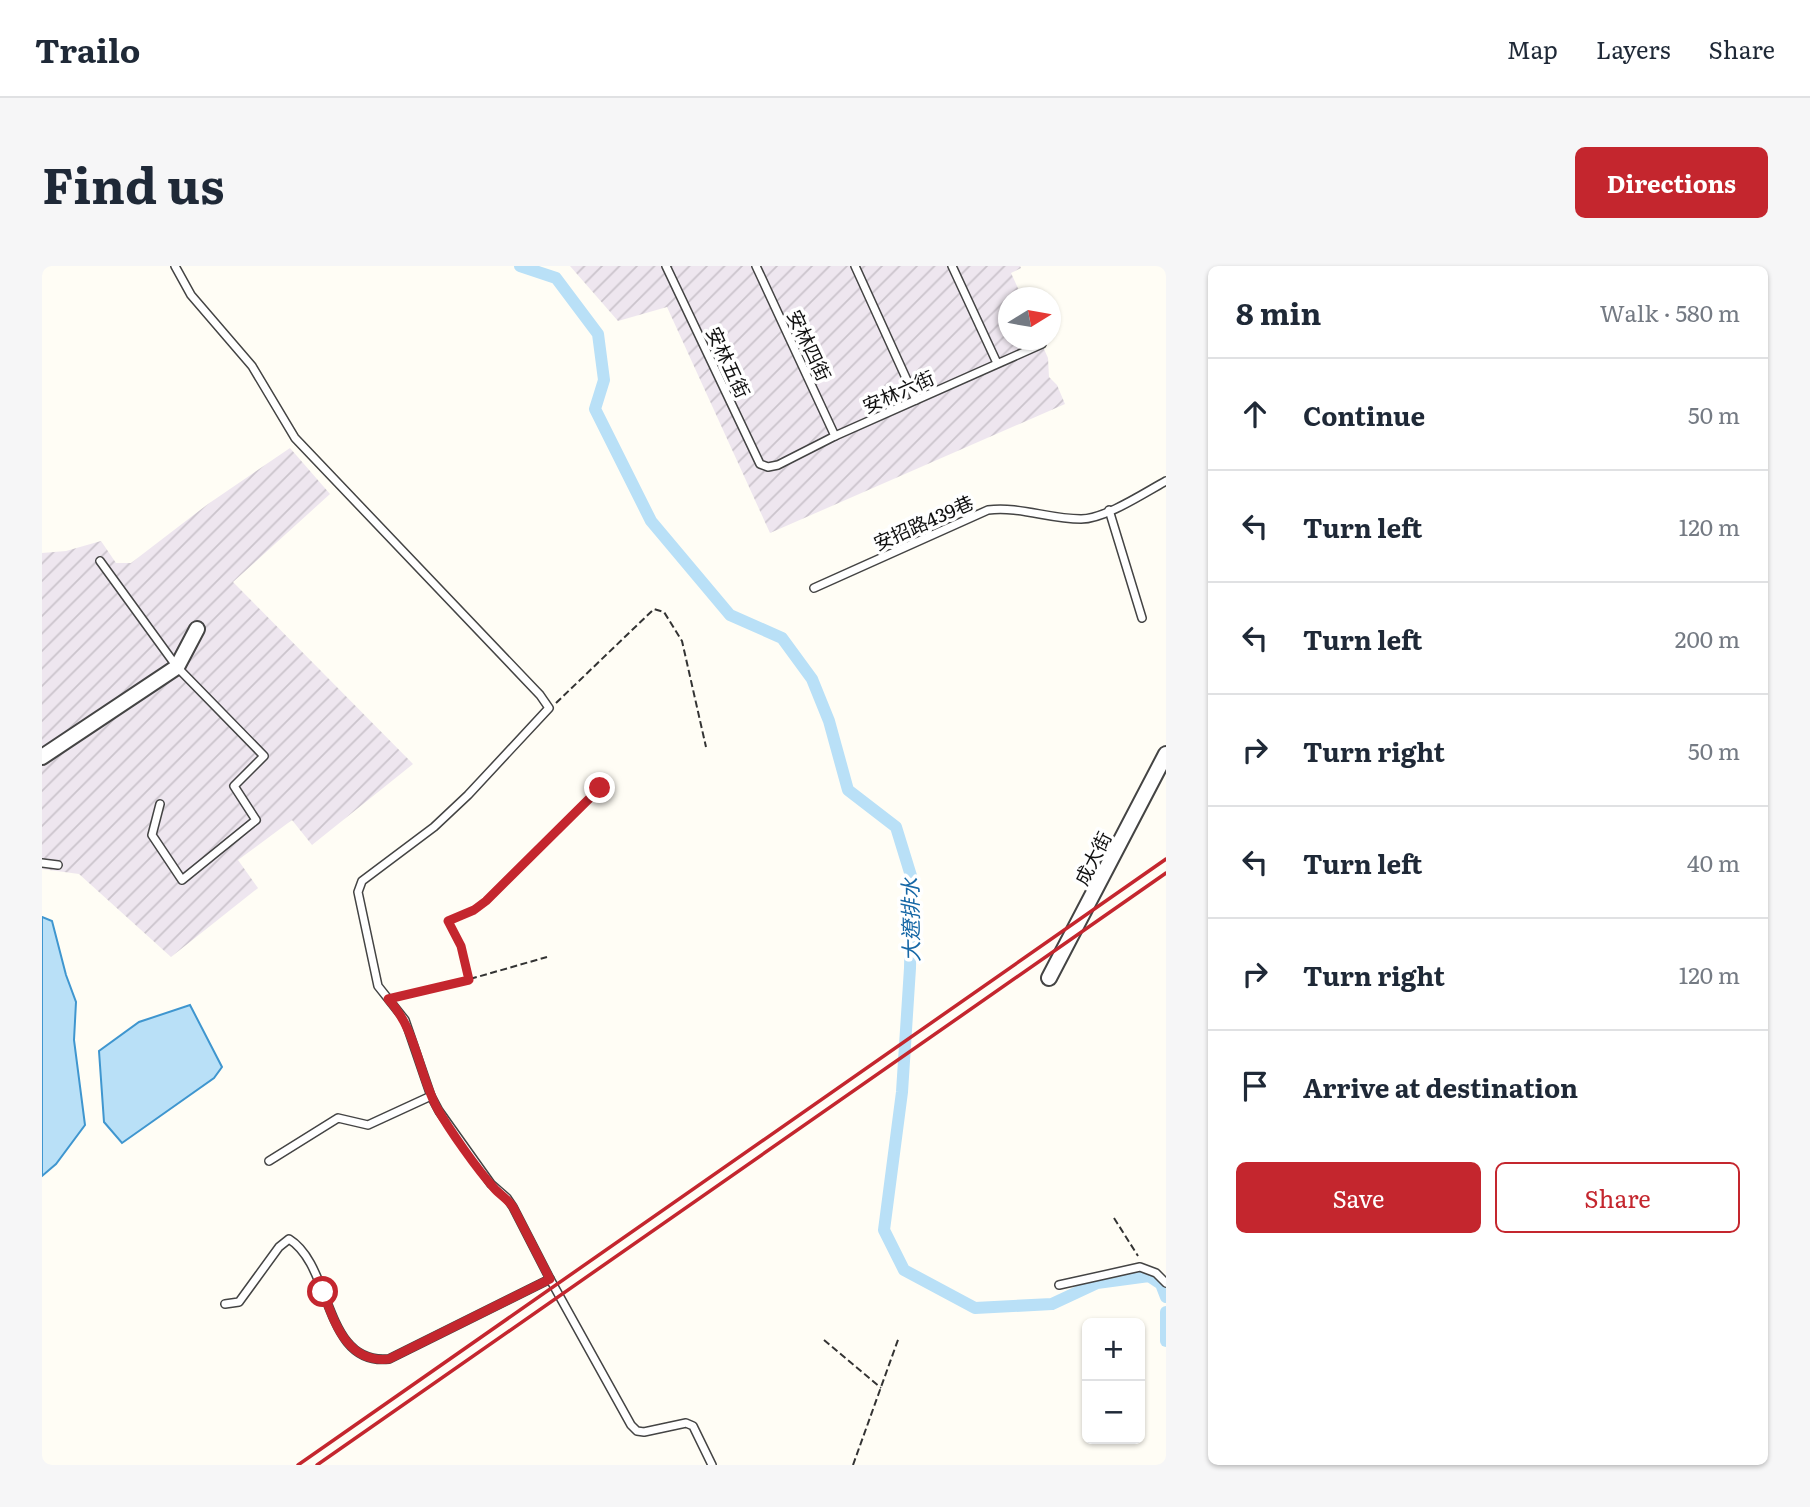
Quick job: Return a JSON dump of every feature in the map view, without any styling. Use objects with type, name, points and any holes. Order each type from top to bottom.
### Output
[{"type":"street","points":[[42,757],[177,667],[197,629]]},
{"type":"street","name":"成大街","points":[[1049,978],[1166,754]]},
{"type":"lane","points":[[174,266],[191,295],[252,366],[295,438],[550,708],[434,827],[362,881],[358,887],[378,986],[405,1020],[431,1096],[439,1111],[491,1184],[513,1207],[631,1425],[637,1431],[643,1432],[686,1423],[693,1426],[712,1465]]},
{"type":"lane","name":"安林五街","points":[[666,266],[760,464],[768,467]]},
{"type":"lane","name":"安林四街","points":[[756,266],[835,436]]},
{"type":"lane","points":[[855,266],[916,400]]},
{"type":"lane","points":[[952,266],[997,363]]},
{"type":"lane","name":"安林六街","points":[[768,467],[778,465],[835,436],[1028,350]]},
{"type":"lane","name":"安招路439巷","points":[[814,588],[988,510],[1014,509],[1081,519],[1110,510],[1166,481]]},
{"type":"lane","points":[[1110,510],[1142,618]]},
{"type":"lane","points":[[100,561],[177,667],[264,756],[234,786],[256,820],[182,880],[152,835],[160,804]]},
{"type":"lane","points":[[42,863],[58,865]]},
{"type":"lane","points":[[269,1161],[338,1118],[369,1125],[431,1096]]},
{"type":"lane","points":[[225,1304],[239,1302],[279,1247],[289,1239],[295,1242],[316,1272],[338,1332],[357,1351],[375,1361],[389,1359],[550,1279]]},
{"type":"lane","points":[[1059,1284],[1140,1267],[1156,1273],[1166,1283]]},
{"type":"path","points":[[550,708],[654,609],[664,612],[682,641],[706,747]]},
{"type":"path","points":[[469,980],[461,946],[448,921],[474,910],[486,901],[600,788]]},
{"type":"path","points":[[388,999],[469,980],[547,957]]},
{"type":"path","points":[[1114,1218],[1138,1256],[1140,1267]]},
{"type":"path","points":[[853,1465],[899,1337]]},
{"type":"path","points":[[824,1340],[881,1388]]},
{"type":"shaded area","points":[[570,266],[1020,266],[1021,268],[1011,273],[1017,287],[998,287],[998,350],[1044,350],[1048,358],[1049,377],[1057,385],[1065,404],[770,533],[667,307],[618,321]]},
{"type":"shaded area","points":[[290,448],[330,494],[233,582],[413,764],[312,845],[292,820],[238,860],[258,888],[171,957],[79,874],[42,869],[42,553],[66,551],[101,541],[116,563],[131,563],[208,504]]},
{"type":"water","points":[[42,917],[52,921],[76,1002],[74,1040],[85,1125],[56,1164],[42,1176]]},
{"type":"water","points":[[190,1005],[222,1067],[214,1078],[122,1143],[104,1122],[99,1051],[139,1022]]},
{"type":"waterway","name":"大遼排水","points":[[520,266],[556,278],[598,334],[604,380],[595,409],[651,521],[730,615],[782,638],[812,679],[829,721],[848,790],[896,827],[912,879],[910,968],[902,1092],[884,1230],[904,1270],[975,1308],[1052,1304],[1097,1283],[1149,1276],[1161,1284],[1166,1297]]},
{"type":"waterway","name":"大遼排水","points":[[1166,1312],[1166,1341]]},
{"type":"railway","points":[[298,1465],[1166,859]]},
{"type":"railway","points":[[317,1465],[1166,873]]},
{"type":"route","points":[[323,1292],[338,1332],[357,1351],[375,1361],[389,1359],[550,1279],[513,1207],[507,1198],[496,1191],[439,1111],[431,1096],[405,1020],[388,999],[469,980],[461,946],[448,921],[474,910],[486,901],[600,788]]}]
